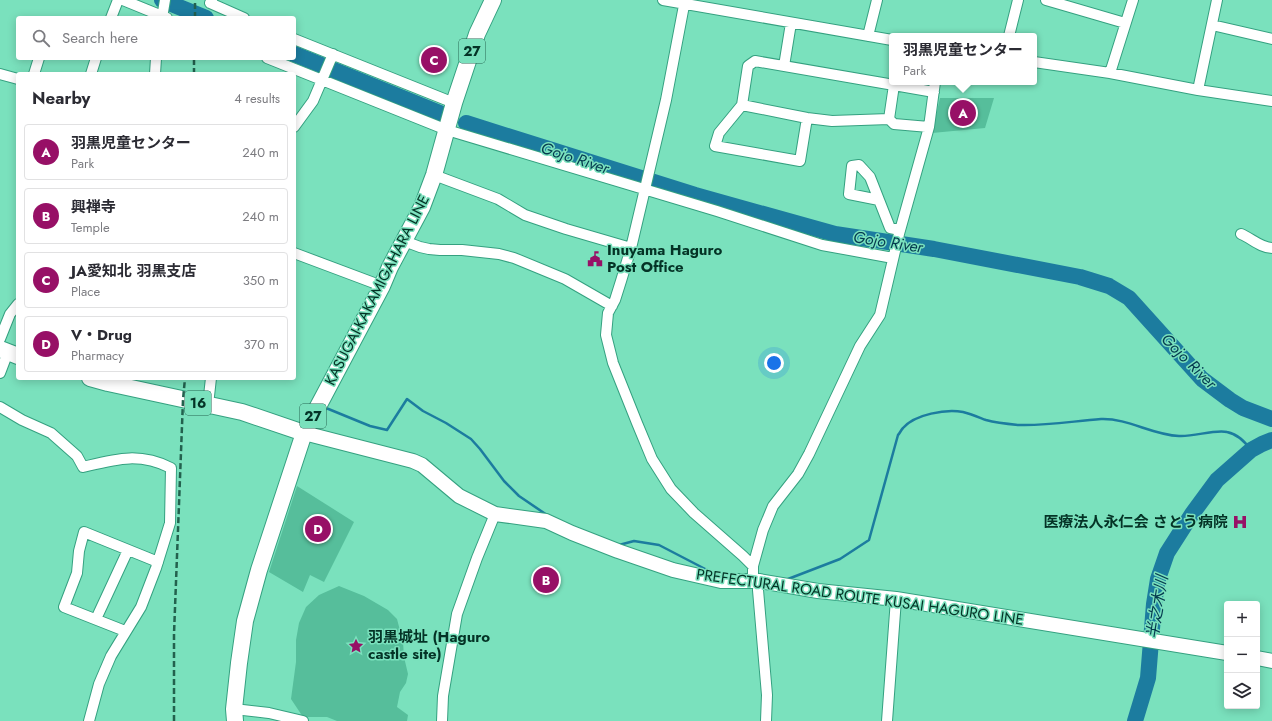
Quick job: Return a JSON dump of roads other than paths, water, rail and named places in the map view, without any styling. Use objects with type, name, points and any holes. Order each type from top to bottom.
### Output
[{"type":"main road","name":"KASUGAI-KAKAMIGAHARA LINE","points":[[235,715],[239,663],[245,621],[304,433],[422,207],[434,175],[454,103],[477,34],[493,0]]},
{"type":"main road","name":"16","points":[[97,380],[242,412],[304,433]]},
{"type":"main road","name":"PREFECTURAL ROAD ROUTE KUSAI HAGURO LINE","points":[[304,433],[413,461],[422,465],[459,496],[495,514],[546,521],[618,551],[673,570],[721,581],[756,581],[818,591],[896,599],[1224,653]]},
{"type":"main road","points":[[1260,658],[1272,660]]},
{"type":"street","points":[[112,16],[118,0]]},
{"type":"street","points":[[123,0],[163,16],[166,0]]},
{"type":"street","points":[[212,0],[210,3],[239,16]]},
{"type":"street","points":[[663,0],[685,2],[791,23],[889,40]]},
{"type":"street","points":[[868,36],[877,0]]},
{"type":"street","points":[[1010,33],[1018,0]]},
{"type":"street","points":[[1046,0],[1125,23]]},
{"type":"street","points":[[1110,72],[1133,0]]},
{"type":"street","points":[[1198,90],[1217,0]]},
{"type":"street","points":[[685,2],[666,100],[631,248],[622,281],[606,320],[606,335],[608,347],[637,424],[652,459],[671,489],[694,513],[753,566]]},
{"type":"street","points":[[784,66],[791,23]]},
{"type":"street","points":[[1212,25],[1272,39]]},
{"type":"street","points":[[296,40],[454,103]]},
{"type":"street","points":[[296,124],[313,100],[333,54]]},
{"type":"street","points":[[35,72],[38,60]]},
{"type":"street","points":[[92,72],[95,60]]},
{"type":"street","points":[[155,72],[156,60]]},
{"type":"street","points":[[271,60],[323,79],[447,130],[717,211],[822,245],[894,255]]},
{"type":"street","points":[[766,721],[767,695],[758,590],[753,566],[763,530],[773,506],[798,474],[860,346],[880,315],[894,255],[929,127],[934,87],[894,86],[755,61],[748,66],[742,105],[719,133],[715,146],[800,161],[807,118]]},
{"type":"street","points":[[1037,62],[1110,72],[1198,90],[1272,101]]},
{"type":"street","points":[[0,74],[16,78]]},
{"type":"street","points":[[889,119],[894,86]]},
{"type":"street","points":[[742,105],[807,118],[832,121],[889,119],[894,124],[929,127]]},
{"type":"street","points":[[434,175],[498,199],[525,215],[631,248]]},
{"type":"street","points":[[879,200],[890,228],[900,232]]},
{"type":"street","points":[[1241,234],[1257,243],[1272,248]]},
{"type":"street","points":[[404,241],[429,249],[462,250],[499,254],[514,258],[565,279],[612,306]]},
{"type":"street","points":[[296,254],[382,286]]},
{"type":"street","points":[[0,373],[6,349],[10,314],[16,306]]},
{"type":"street","points":[[208,405],[211,380]]},
{"type":"street","points":[[0,407],[22,420],[51,433],[77,456],[83,467],[125,458],[142,458],[159,462],[171,468],[172,488],[170,523],[158,562],[141,607],[111,656],[99,684],[88,721]]},
{"type":"street","points":[[442,721],[443,696],[458,614],[477,558],[495,514]]},
{"type":"street","points":[[125,631],[64,607],[77,574],[79,551],[84,532],[158,562]]},
{"type":"street","points":[[96,619],[128,550]]},
{"type":"street","points":[[887,721],[896,599]]},
{"type":"street","points":[[235,715],[269,713],[303,721]]},
{"type":"waterway","name":"Gojo River","points":[[162,0],[201,16]]},
{"type":"waterway","name":"Gojo River","points":[[296,55],[442,114]]},
{"type":"waterway","name":"Gojo River","points":[[466,123],[695,195],[835,234],[934,249],[1080,277],[1109,286],[1129,298],[1202,379],[1243,408],[1272,419]]},
{"type":"waterway","points":[[326,408],[370,426],[387,430],[407,399],[423,411],[446,423],[471,439],[504,481],[519,496],[547,515]]},
{"type":"waterway","points":[[788,579],[840,559],[869,540],[898,435],[908,423],[923,416],[940,412],[956,411],[990,421],[1019,425],[1111,419],[1169,435],[1179,436],[1222,431],[1238,436],[1251,450]]},
{"type":"waterway","name":"半之木川","points":[[1135,721],[1148,678],[1154,604],[1158,579],[1167,553],[1192,514],[1217,480],[1251,450],[1272,440]]},
{"type":"waterway","points":[[619,545],[634,541],[659,545],[711,572]]},
{"type":"railway","points":[[195,0],[195,16]]},
{"type":"railway","points":[[194,60],[194,72]]},
{"type":"railway","points":[[174,721],[174,634],[185,380]]},
{"type":"place","name":"JA愛知北 羽黒支店","points":[[434,60]]},
{"type":"place","name":"羽黒児童センター","points":[[963,113]]},
{"type":"place","name":"Inuyama Haguro Post Office","points":[[595,259]]},
{"type":"place","name":"医療法人永仁会 さとう病院","points":[[1240,522]]},
{"type":"place","name":"V・Drug","points":[[318,529]]},
{"type":"place","name":"興禅寺","points":[[546,580]]},
{"type":"place","name":"羽黒城址 (Haguro castle site)","points":[[356,646]]}]
